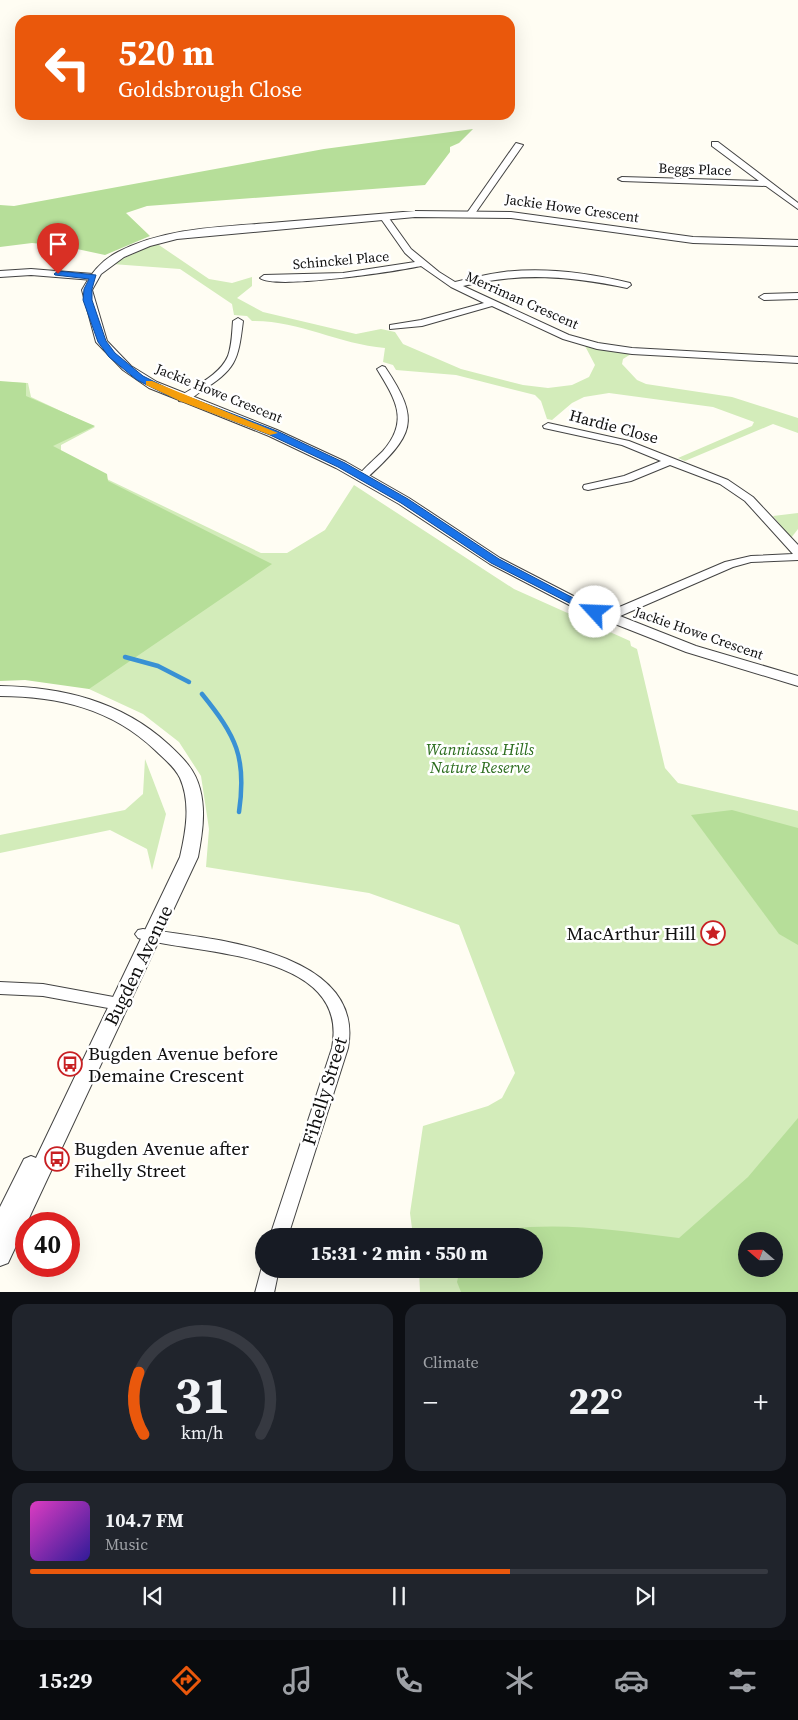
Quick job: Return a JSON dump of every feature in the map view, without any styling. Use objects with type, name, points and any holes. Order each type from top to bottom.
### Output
[{"type":"street","points":[[715,144],[798,207]]},
{"type":"street","points":[[471,213],[519,146]]},
{"type":"street","name":"Beggs Place","points":[[622,179],[767,184]]},
{"type":"street","name":"Jackie Howe Crescent","points":[[798,243],[709,241],[643,234],[522,216],[471,213],[383,216],[212,231],[177,236],[146,244],[120,255],[107,263],[94,277],[88,289],[88,300],[102,342],[112,355],[140,378],[183,399],[296,443],[363,476],[495,561],[536,584],[607,617],[691,650],[798,681]]},
{"type":"street","name":"Merriman Crescent","points":[[383,216],[408,251],[421,263],[454,285],[566,337],[601,346],[656,353],[798,360]]},
{"type":"street","name":"Schinckel Place","points":[[264,278],[302,279],[366,274],[421,263]]},
{"type":"street","points":[[0,274],[31,272],[94,277]]},
{"type":"street","points":[[454,285],[493,276],[530,273],[570,274],[627,285]]},
{"type":"street","points":[[764,297],[798,296]]},
{"type":"street","points":[[393,326],[422,323],[493,303]]},
{"type":"street","points":[[183,399],[221,372],[229,363],[235,349],[238,321]]},
{"type":"street","points":[[363,476],[397,441],[404,420],[400,400],[382,369]]},
{"type":"street","name":"Hardie Close","points":[[548,426],[625,442],[724,482],[741,493],[761,511],[798,552]]},
{"type":"street","name":"Hardie Close","points":[[588,488],[627,478],[672,460]]},
{"type":"street","points":[[607,617],[729,564],[751,559],[798,557]]},
{"type":"street","name":"Bugden Avenue","points":[[0,691],[56,695],[103,708],[141,728],[183,766],[191,785],[197,818],[185,856],[26,1187],[0,1256]]},
{"type":"street","name":"Fihelly Street","points":[[147,934],[270,957],[295,968],[317,982],[338,1009],[342,1029],[340,1048],[283,1228]]},
{"type":"street","points":[[0,988],[43,990],[114,1003]]},
{"type":"street","name":"Bugden Avenue","points":[[0,1229],[26,1187]]},
{"type":"street","points":[[264,1292],[268,1278]]},
{"type":"green space","points":[[473,129],[459,143],[450,147],[450,152],[425,185],[147,206],[126,213],[150,236],[105,255],[63,246],[32,243],[0,247],[0,205],[14,206],[324,149]]},
{"type":"green space","points":[[156,243],[209,279],[232,283],[252,277],[252,286],[237,298],[263,312],[356,334],[381,329],[395,332],[403,344],[461,369],[523,385],[548,388],[572,385],[589,377],[595,365],[585,346],[631,354],[623,359],[622,364],[637,380],[646,384],[732,397],[798,418],[798,433],[773,424],[685,461],[678,458],[752,426],[754,422],[713,407],[609,393],[584,397],[572,403],[552,420],[547,419],[541,401],[535,395],[456,375],[396,370],[393,365],[383,362],[385,348],[351,342],[286,324],[252,321],[247,316],[234,315],[232,304],[180,269],[112,264]]},
{"type":"green space","points":[[0,381],[26,383],[26,396],[95,426],[53,446],[107,474],[108,481],[272,564],[89,689],[25,680],[0,681]]},
{"type":"green space","name":"Wanniassa Hills Nature Reserve","points":[[0,382],[28,383],[31,397],[95,427],[61,445],[61,457],[261,553],[287,553],[325,530],[354,485],[514,589],[630,641],[631,646],[637,649],[665,768],[678,783],[798,811],[798,1292],[420,1292],[419,1278],[543,1278],[543,1228],[412,1228],[410,1213],[423,1126],[488,1106],[502,1098],[515,1073],[459,925],[369,893],[206,867],[209,829],[201,776],[179,742],[143,714],[89,689]]},
{"type":"green space","points":[[798,513],[798,529],[791,538],[773,516]]},
{"type":"green space","points":[[145,759],[166,814],[152,870],[147,849],[110,830],[0,853],[0,835],[125,810],[143,794]]},
{"type":"green space","points":[[732,810],[798,828],[798,945],[779,934],[691,815]]},
{"type":"green space","points":[[798,1118],[798,1292],[461,1292],[457,1282],[458,1278],[543,1278],[543,1228],[524,1228],[576,1227],[679,1238],[748,1177]]},
{"type":"waterway","points":[[125,657],[158,666],[189,682]]},
{"type":"waterway","points":[[202,694],[223,722],[236,748],[241,776],[239,812]]},
{"type":"slow traffic","points":[[149,383],[183,399],[273,433]]},
{"type":"place","name":"MacArthur Hill","points":[[713,933]]},
{"type":"place","name":"Bugden Avenue before Demaine Crescent","points":[[70,1064]]},
{"type":"place","name":"Bugden Avenue after Fihelly Street","points":[[57,1159]]},
{"type":"route","points":[[58,274],[94,277],[88,289],[88,300],[102,342],[112,355],[140,378],[183,399],[296,443],[363,476],[495,561],[536,584],[595,612]]}]
